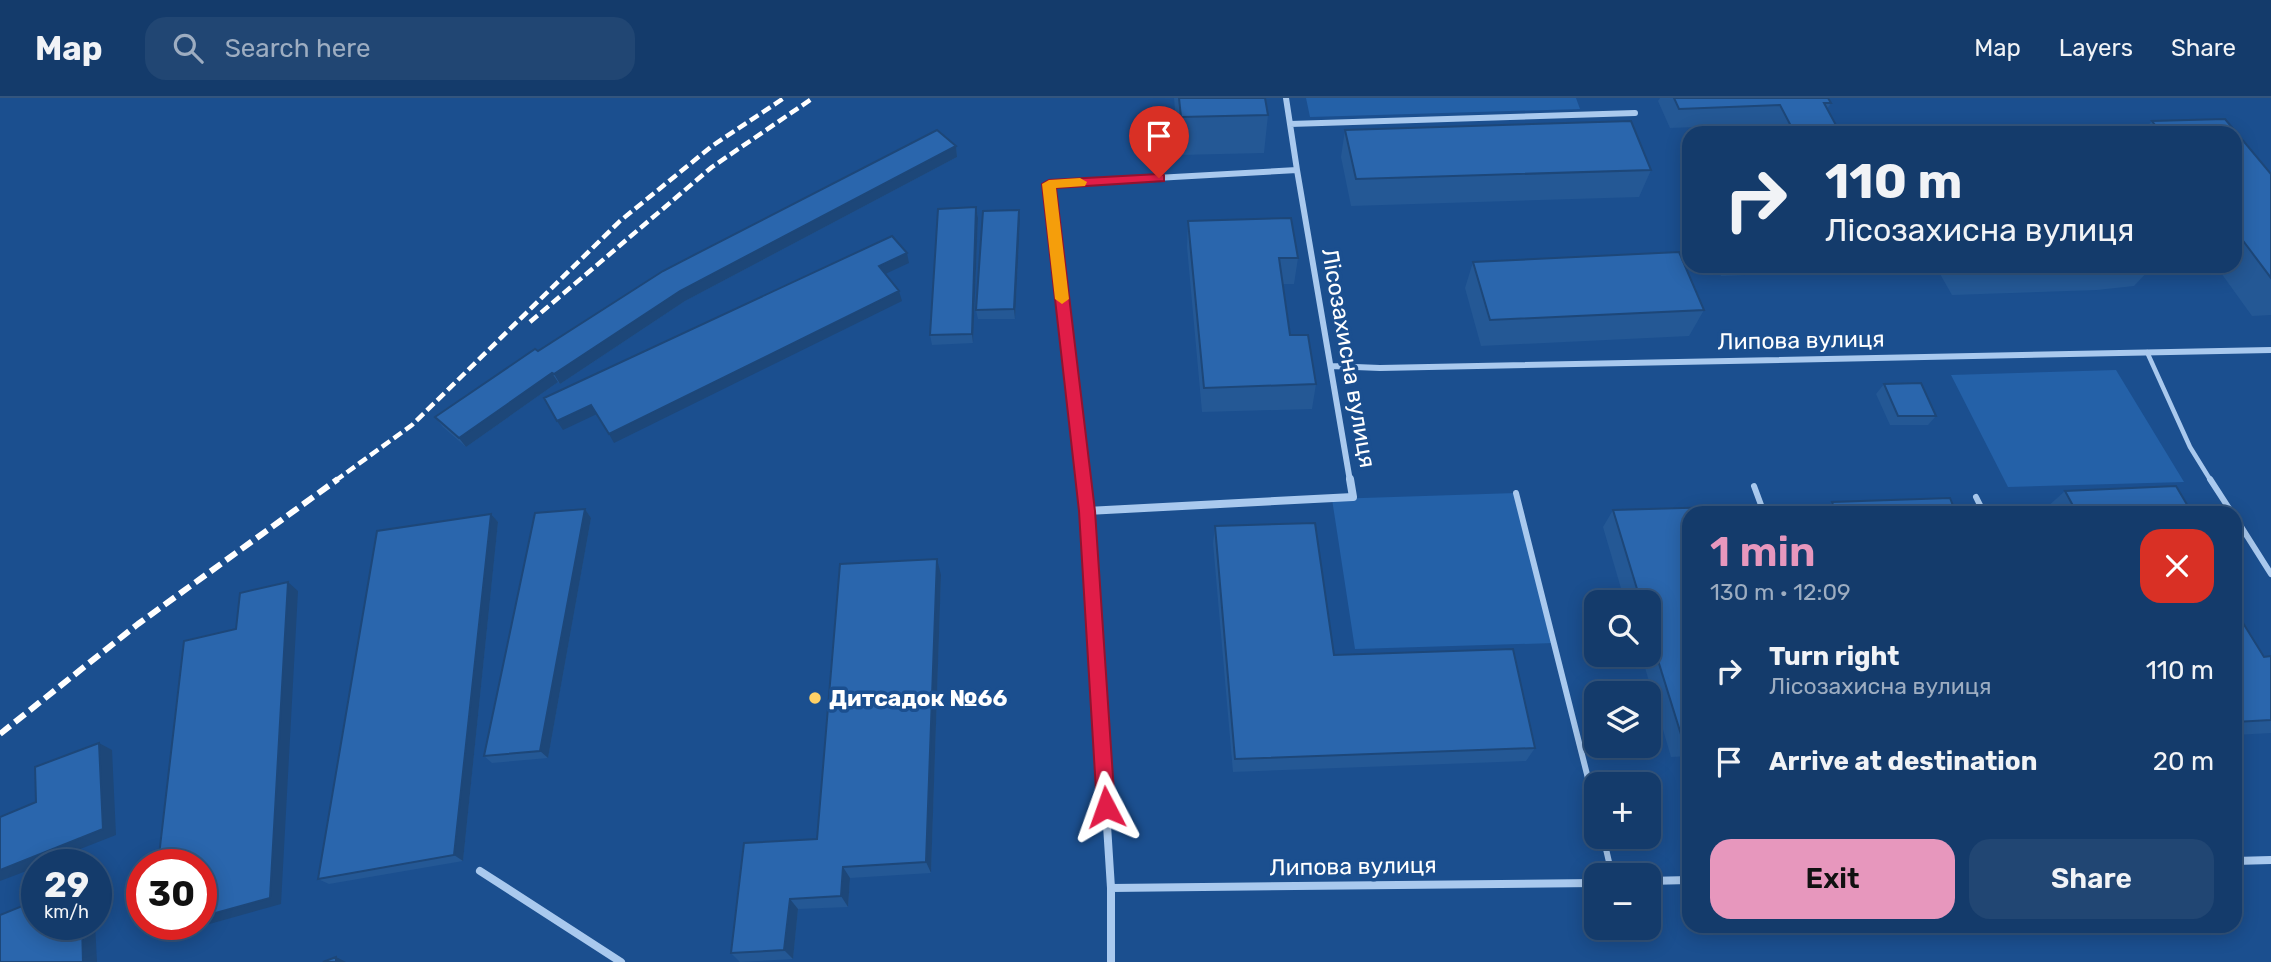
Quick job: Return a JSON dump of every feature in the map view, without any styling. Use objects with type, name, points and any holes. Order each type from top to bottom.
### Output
[{"type":"street","name":"Лісозахисна вулиця","points":[[1087,511],[1353,497],[1286,98]]},
{"type":"street","points":[[1290,124],[1635,113]]},
{"type":"street","points":[[1111,962],[1111,888],[1087,511],[1049,184],[1297,170]]},
{"type":"street","name":"Липова вулиця","points":[[1331,366],[2271,350]]},
{"type":"street","points":[[2242,861],[2271,860]]},
{"type":"street","points":[[480,871],[621,962]]},
{"type":"street","points":[[1661,881],[1682,880]]},
{"type":"street","name":"Липова вулиця","points":[[1111,888],[1584,883]]},
{"type":"lane","points":[[2147,352],[2190,447],[2227,506]]},
{"type":"lane","points":[[1754,486],[1761,506]]},
{"type":"lane","points":[[1516,493],[1586,772]]},
{"type":"lane","points":[[1976,497],[1980,506]]},
{"type":"lane","points":[[2242,529],[2271,574]]},
{"type":"shaded area","points":[[1306,98],[1576,98],[1580,109],[1310,117]]},
{"type":"shaded area","points":[[2116,370],[2184,482],[2008,487],[1951,375]]},
{"type":"shaded area","points":[[1516,493],[1554,643],[1355,649],[1332,499]]},
{"type":"building","points":[[1179,98],[1265,98],[1268,115],[1181,117]]},
{"type":"building","points":[[1674,98],[1828,98],[1831,103],[1824,103],[1836,126],[1791,126],[1780,105],[1679,109]]},
{"type":"building","points":[[2225,119],[2231,126],[2156,126],[2152,121]]},
{"type":"building","points":[[1631,121],[1651,170],[1356,179],[1345,130]]},
{"type":"building","points":[[937,130],[956,146],[680,291],[552,373],[459,438],[435,417],[535,349],[538,351],[663,271]]},
{"type":"building","points":[[2242,139],[2271,174],[2271,278],[2242,239]]},
{"type":"building","points":[[976,207],[972,334],[930,335],[938,209]]},
{"type":"building","points":[[1019,210],[1014,309],[976,310],[983,211]]},
{"type":"building","points":[[1291,218],[1298,258],[1279,258],[1290,335],[1308,335],[1316,384],[1204,388],[1188,221]]},
{"type":"building","points":[[892,236],[907,253],[879,266],[899,291],[609,434],[591,405],[557,421],[544,398]]},
{"type":"building","points":[[1679,252],[1682,273],[1688,273],[1704,310],[1490,320],[1473,262]]},
{"type":"building","points":[[1921,383],[1936,416],[1898,416],[1884,384]]},
{"type":"building","points":[[2176,486],[2188,506],[2073,506],[2065,491]]},
{"type":"building","points":[[1950,498],[1953,506],[1833,506],[1832,502]]},
{"type":"building","points":[[1682,508],[1682,738],[1660,667],[1661,590],[1637,590],[1613,510]]},
{"type":"building","points":[[585,509],[540,751],[484,756],[535,513]]},
{"type":"building","points":[[491,514],[454,855],[318,879],[377,531]]},
{"type":"building","points":[[1315,523],[1334,655],[1513,649],[1535,748],[1235,759],[1215,526]]},
{"type":"building","points":[[937,559],[926,862],[843,867],[841,896],[790,899],[784,950],[731,953],[744,843],[817,839],[840,564]]},
{"type":"building","points":[[288,582],[270,898],[217,913],[217,849],[160,849],[184,641],[236,629],[240,593]]},
{"type":"building","points":[[2242,621],[2264,657],[2271,656],[2271,720],[2242,722]]},
{"type":"building","points":[[99,743],[103,829],[53,849],[21,849],[21,862],[0,870],[0,817],[36,802],[35,767]]},
{"type":"building","points":[[21,906],[21,940],[82,940],[83,962],[0,962],[0,915]]},
{"type":"building","points":[[336,957],[336,962],[323,962]]},
{"type":"railway","points":[[335,481],[412,425],[620,221],[712,146],[784,98]]},
{"type":"railway","points":[[530,322],[712,167],[813,98]]},
{"type":"railway","points":[[0,734],[138,624],[338,479]]},
{"type":"slow traffic","points":[[1062,299],[1049,184],[1080,182]]},
{"type":"place","name":"Дитсадок №66","points":[[815,698]]},
{"type":"route","points":[[1106,807],[1087,511],[1049,184],[1159,178]]}]
